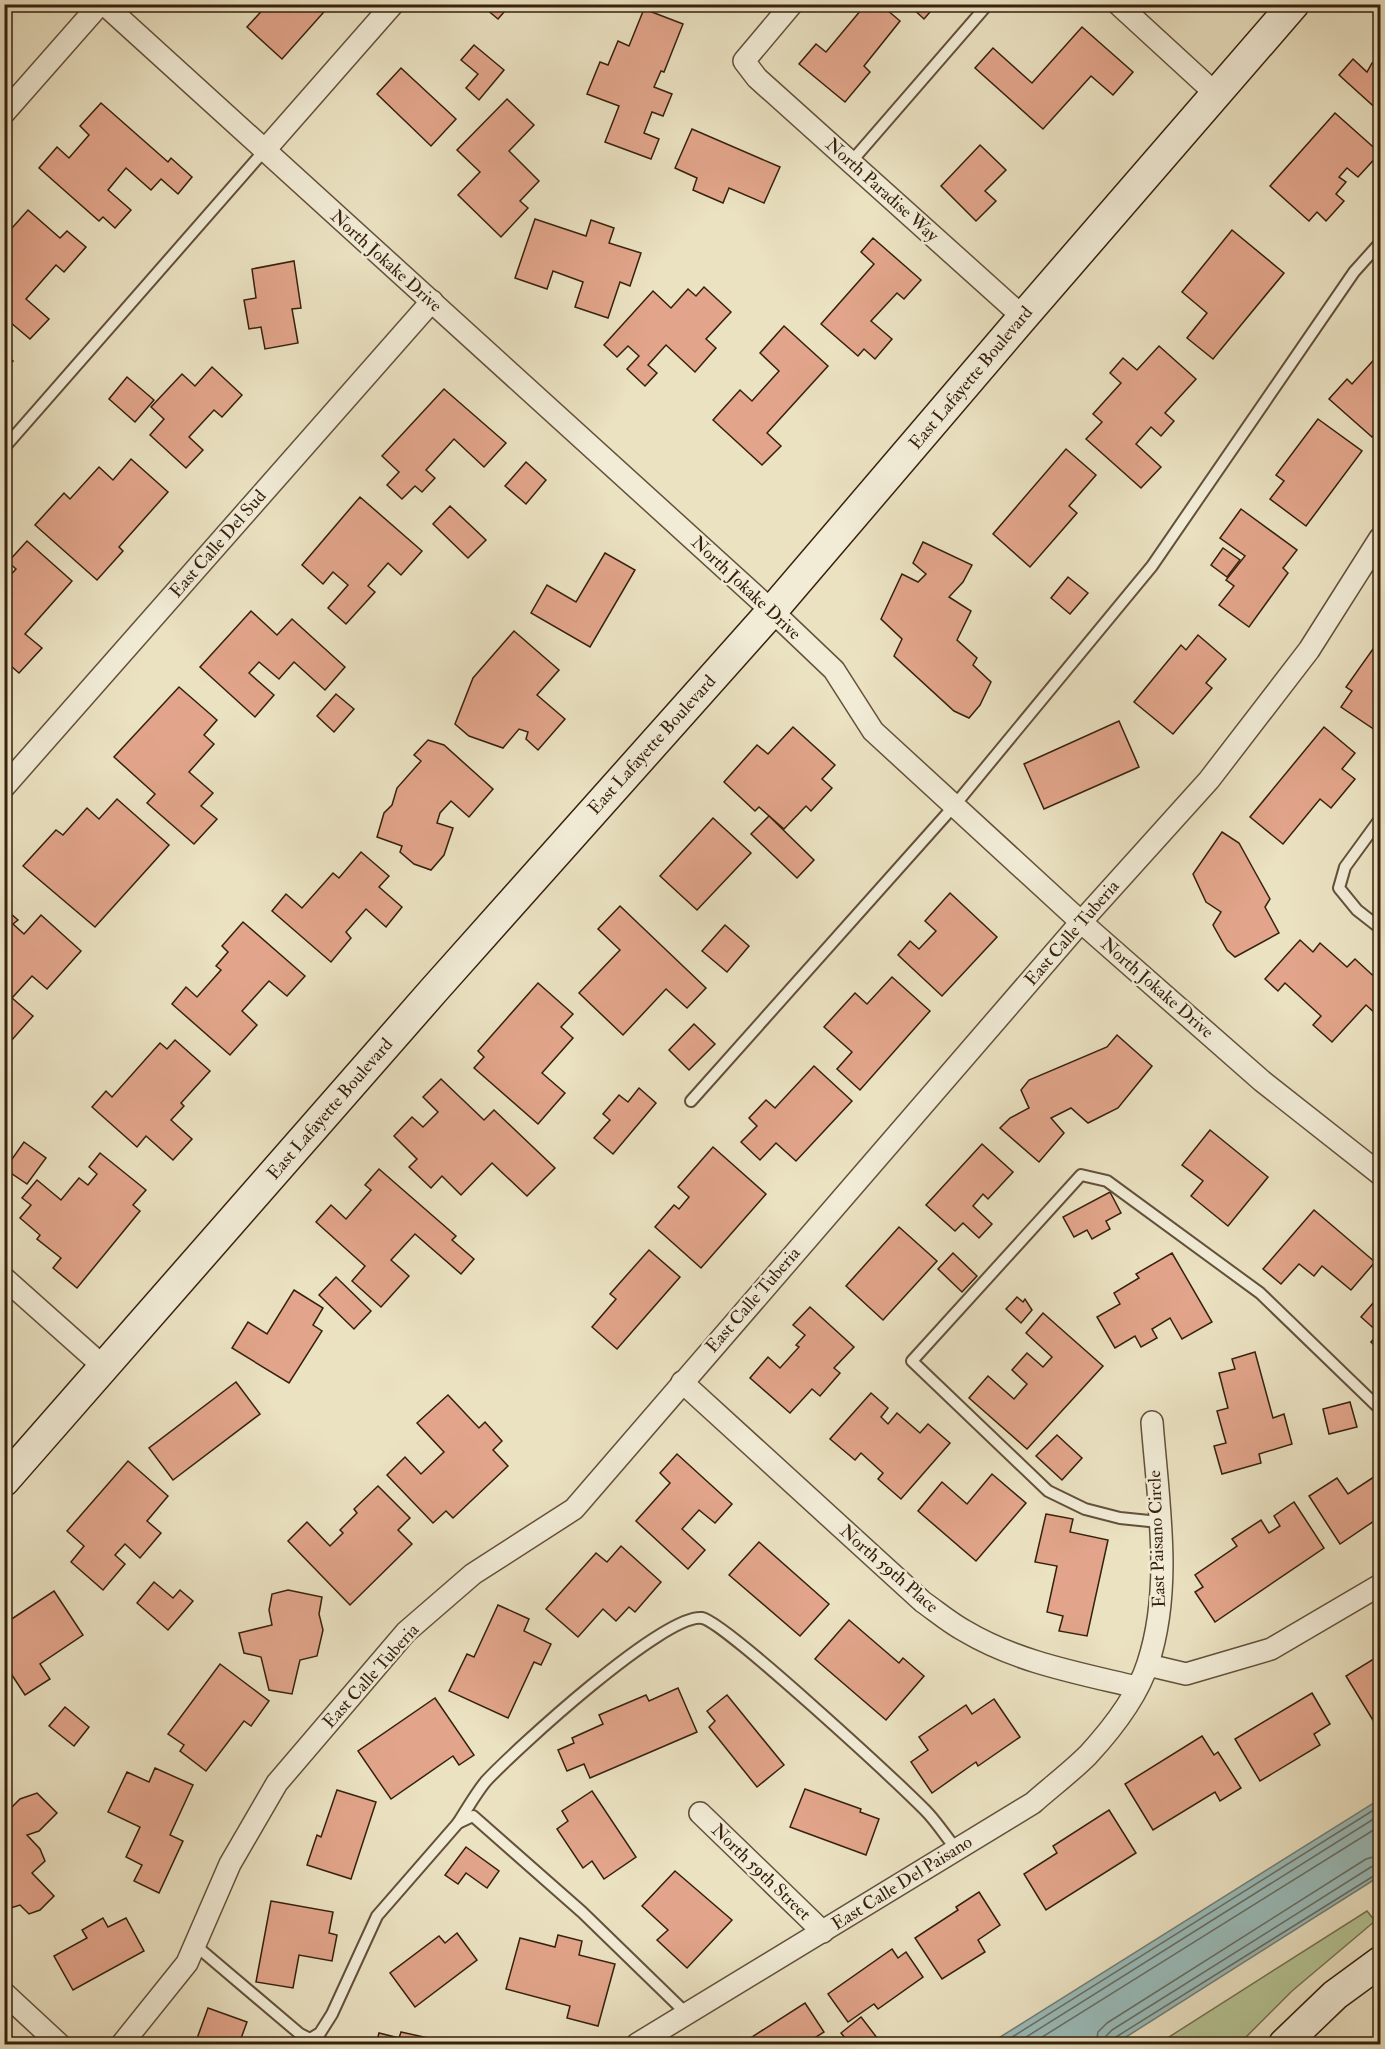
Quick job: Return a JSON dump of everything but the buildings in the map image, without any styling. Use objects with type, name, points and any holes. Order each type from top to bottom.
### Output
[{"type":"street","points":[[4,113],[100,4]]},
{"type":"street","name":"North Jokake Drive","points":[[104,4],[772,611],[834,670],[873,731],[954,806],[1081,922],[1262,1081],[1380,1174]]},
{"type":"street","points":[[264,151],[393,4]]},
{"type":"street","name":"North Paradise Way","points":[[792,4],[744,62],[757,78],[1023,317]]},
{"type":"street","points":[[1119,4],[1216,94]]},
{"type":"street","name":"East Lafayette Boulevard","points":[[4,1481],[434,990],[772,611],[1294,4]]},
{"type":"street","name":"East Calle Del Sud","points":[[4,786],[432,302]]},
{"type":"street","name":"East Calle Tuberia","points":[[122,2044],[187,1963],[230,1864],[277,1783],[398,1641],[473,1574],[574,1509],[1081,922],[1209,780],[1309,650],[1380,538]]},
{"type":"street","points":[[4,1278],[105,1368]]},
{"type":"street","name":"North 59th Place","points":[[682,1382],[923,1602],[965,1631],[1004,1650],[1055,1668],[1136,1687]]},
{"type":"street","name":"East Paisano Circle","points":[[1136,1687],[1148,1665],[1159,1620],[1159,1522],[1152,1422]]},
{"type":"street","points":[[1148,1665],[1186,1674],[1271,1649],[1380,1585]]},
{"type":"street","name":"East Calle Del Paisano","points":[[637,2044],[1033,1803],[1088,1755],[1115,1720],[1136,1687]]},
{"type":"street","name":"North 59th Street","points":[[700,1813],[823,1932]]},
{"type":"street","points":[[1290,2042],[1335,1995],[1380,1962]]},
{"type":"street","points":[[4,1994],[59,2044]]},
{"type":"lane","points":[[851,162],[988,4]]},
{"type":"lane","points":[[4,448],[264,151]]},
{"type":"lane","points":[[691,1101],[954,806],[1152,566],[1354,272],[1380,243]]},
{"type":"lane","points":[[1380,819],[1345,867],[1339,888],[1357,910],[1380,928]]},
{"type":"lane","points":[[1159,1522],[1120,1518],[1085,1509],[1048,1491],[912,1361],[1081,1175],[1107,1181],[1260,1293],[1380,1409]]},
{"type":"lane","points":[[195,1945],[300,2034],[310,2039],[320,2033],[332,2014],[377,1916],[458,1823],[485,1782],[566,1706],[621,1661],[684,1622],[699,1618],[709,1620],[741,1645],[889,1774],[927,1812],[957,1850]]},
{"type":"lane","points":[[458,1823],[473,1816],[481,1821],[582,1912],[687,2014]]},
{"type":"green space","points":[[1367,1911],[1375,1921],[1292,1991],[1239,2044],[1158,2044]]},
{"type":"water","points":[[1380,1799],[1380,1876],[1115,2044],[989,2044]]}]
